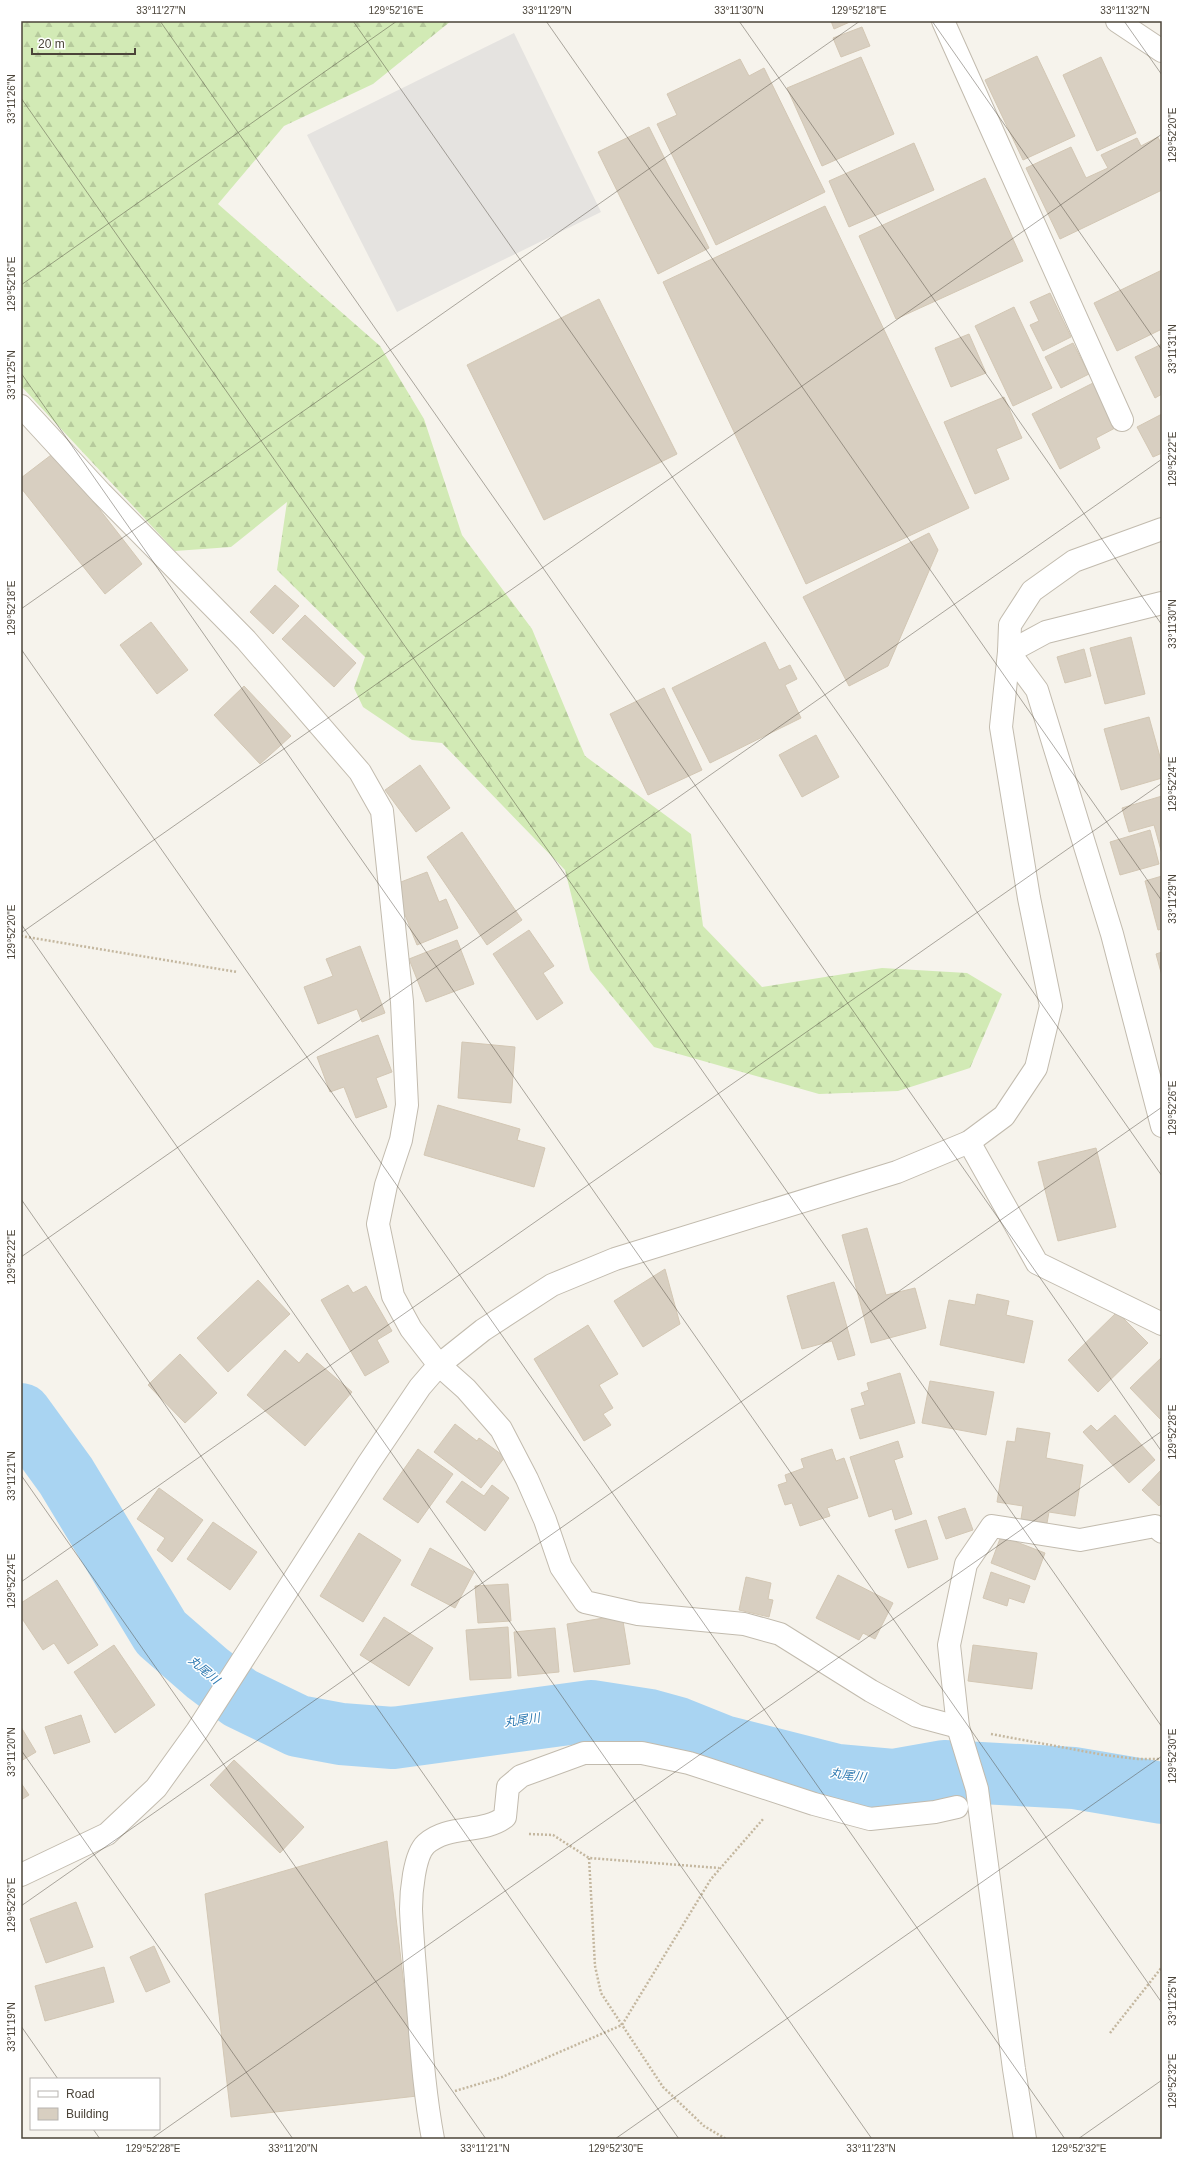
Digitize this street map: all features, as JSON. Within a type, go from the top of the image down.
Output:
[{"type":"street","points":[[942,21],[1122,420]]},
{"type":"street","points":[[1117,21],[1162,51]]},
{"type":"street","points":[[21,406],[167,561],[246,640],[360,772],[369,784],[382,811],[401,994],[407,1105],[401,1140],[386,1185],[378,1224],[393,1296],[411,1329],[439,1365],[466,1390],[501,1429],[527,1479],[545,1520],[561,1567],[584,1602],[638,1614],[744,1624],[780,1634],[871,1691],[917,1716],[958,1727]]},
{"type":"street","points":[[21,1875],[107,1834],[156,1788],[197,1731],[368,1464],[420,1386],[439,1365],[483,1330],[552,1285],[615,1259],[897,1172],[969,1142],[1004,1116],[1036,1068],[1051,1006],[1029,898],[1001,727],[1009,652],[1010,625],[1032,592],[1074,561],[1162,529]]},
{"type":"street","points":[[1009,652],[1046,632],[1162,603]]},
{"type":"street","points":[[1009,652],[1037,690],[1106,913],[1162,1126]]},
{"type":"street","points":[[969,1142],[1037,1263],[1162,1324]]},
{"type":"street","points":[[1025,2139],[1014,2069],[977,1789],[958,1727],[949,1645],[966,1564],[992,1526],[1080,1540],[1154,1526],[1162,1532]]},
{"type":"street","points":[[433,2139],[422,2056],[411,1907],[415,1869],[424,1845],[434,1838],[460,1829],[497,1822],[505,1816],[508,1787],[521,1776],[584,1753],[642,1753],[689,1763],[814,1804],[870,1819],[935,1812],[957,1807]]},
{"type":"path","points":[[21,936],[237,972]]},
{"type":"path","points":[[958,1727],[1023,1741],[1104,1755],[1138,1759],[1162,1759]]},
{"type":"path","points":[[451,2092],[502,2077],[622,2025],[711,1879],[785,1794]]},
{"type":"path","points":[[522,1834],[553,1835],[589,1858],[720,1868]]},
{"type":"path","points":[[589,1858],[595,1966],[601,1993],[663,2087],[704,2126],[726,2139]]},
{"type":"path","points":[[1110,2033],[1162,1967]]},
{"type":"green space","points":[[21,21],[451,21],[373,84],[284,126],[218,204],[380,346],[424,419],[462,535],[532,629],[585,756],[691,834],[703,926],[762,987],[882,968],[967,973],[1002,994],[970,1068],[898,1091],[819,1094],[654,1047],[590,970],[565,870],[442,743],[412,740],[363,707],[354,688],[365,657],[277,570],[287,502],[231,547],[175,551],[21,386]]},
{"type":"shaded area","points":[[514,33],[601,212],[397,312],[307,135]]},
{"type":"building","points":[[831,21],[852,21],[834,29]]},
{"type":"building","points":[[862,27],[870,46],[841,57],[833,38]]},
{"type":"building","points":[[1037,56],[1075,136],[1023,160],[985,80]]},
{"type":"building","points":[[861,57],[894,134],[822,166],[787,88]]},
{"type":"building","points":[[1101,57],[1136,133],[1097,151],[1063,75]]},
{"type":"building","points":[[740,59],[749,76],[764,68],[825,192],[716,245],[657,124],[677,115],[667,94]]},
{"type":"building","points":[[649,127],[709,248],[658,274],[598,152]]},
{"type":"building","points":[[1158,137],[1162,146],[1162,190],[1060,239],[1026,168],[1071,147],[1086,178],[1108,168],[1101,155],[1137,138],[1141,146]]},
{"type":"building","points":[[914,143],[934,190],[849,227],[829,181]]},
{"type":"building","points":[[985,178],[1023,261],[896,319],[859,236]]},
{"type":"building","points":[[825,206],[969,508],[806,584],[663,282]]},
{"type":"building","points":[[1162,270],[1162,329],[1117,351],[1094,303]]},
{"type":"building","points":[[1050,293],[1071,337],[1043,351],[1030,325],[1039,321],[1030,302]]},
{"type":"building","points":[[599,299],[677,454],[544,520],[467,365]]},
{"type":"building","points":[[1014,307],[1052,388],[1013,406],[975,326]]},
{"type":"building","points":[[969,334],[986,373],[951,387],[935,348]]},
{"type":"building","points":[[1073,343],[1089,374],[1061,388],[1045,357]]},
{"type":"building","points":[[1162,344],[1162,394],[1155,398],[1135,357]]},
{"type":"building","points":[[1093,383],[1117,427],[1096,438],[1100,448],[1060,469],[1032,414]]},
{"type":"building","points":[[1004,397],[1022,438],[996,449],[1009,479],[975,494],[944,422]]},
{"type":"building","points":[[1162,414],[1162,453],[1153,457],[1137,427]]},
{"type":"building","points":[[55,452],[142,564],[105,594],[21,488],[21,478]]},
{"type":"building","points":[[929,533],[938,550],[888,666],[849,686],[803,597]]},
{"type":"building","points":[[275,585],[299,606],[273,634],[250,612]]},
{"type":"building","points":[[305,615],[356,663],[334,687],[282,639]]},
{"type":"building","points":[[151,622],[188,670],[157,694],[120,645]]},
{"type":"building","points":[[1131,637],[1145,694],[1105,704],[1090,648]]},
{"type":"building","points":[[765,642],[779,670],[790,665],[797,679],[785,685],[801,718],[710,763],[672,688]]},
{"type":"building","points":[[1084,649],[1091,676],[1065,683],[1057,657]]},
{"type":"building","points":[[244,686],[291,736],[260,764],[214,715]]},
{"type":"building","points":[[664,688],[702,770],[648,795],[610,714]]},
{"type":"building","points":[[1149,717],[1162,764],[1162,778],[1121,790],[1104,729]]},
{"type":"building","points":[[816,735],[839,777],[802,797],[779,755]]},
{"type":"building","points":[[420,765],[450,808],[416,832],[385,790]]},
{"type":"building","points":[[1162,796],[1162,854],[1154,825],[1129,832],[1122,808]]},
{"type":"building","points":[[1150,830],[1159,864],[1120,875],[1110,842]]},
{"type":"building","points":[[462,832],[522,920],[487,945],[427,857]]},
{"type":"building","points":[[427,872],[439,902],[446,899],[458,928],[417,945],[393,885]]},
{"type":"building","points":[[1162,876],[1162,929],[1158,930],[1145,881]]},
{"type":"building","points":[[529,930],[554,966],[543,973],[563,1003],[537,1020],[493,954]]},
{"type":"building","points":[[457,940],[474,984],[426,1002],[409,959]]},
{"type":"building","points":[[360,946],[385,1013],[362,1022],[357,1009],[318,1024],[304,987],[333,976],[326,959]]},
{"type":"building","points":[[1162,952],[1162,976],[1156,954]]},
{"type":"building","points":[[378,1035],[392,1072],[376,1078],[387,1107],[356,1118],[344,1087],[330,1092],[317,1057]]},
{"type":"building","points":[[462,1042],[515,1047],[511,1103],[458,1098]]},
{"type":"building","points":[[438,1105],[520,1129],[517,1140],[545,1148],[534,1187],[424,1155]]},
{"type":"building","points":[[1096,1148],[1116,1227],[1058,1241],[1038,1162]]},
{"type":"building","points":[[867,1228],[886,1295],[915,1288],[926,1328],[871,1343],[842,1235]]},
{"type":"building","points":[[665,1269],[680,1324],[643,1347],[614,1301]]},
{"type":"building","points":[[258,1280],[290,1314],[228,1372],[197,1338]]},
{"type":"building","points":[[834,1282],[855,1355],[838,1360],[832,1341],[802,1349],[787,1296]]},
{"type":"building","points":[[348,1285],[353,1293],[366,1286],[392,1331],[377,1340],[389,1362],[365,1376],[321,1300]]},
{"type":"building","points":[[977,1294],[1009,1301],[1006,1315],[1033,1321],[1024,1363],[940,1345],[949,1300],[975,1305]]},
{"type":"building","points":[[1117,1312],[1148,1343],[1098,1392],[1068,1360]]},
{"type":"building","points":[[588,1325],[618,1374],[599,1385],[613,1408],[603,1414],[611,1425],[584,1441],[534,1359]]},
{"type":"building","points":[[285,1350],[299,1363],[307,1353],[352,1392],[305,1446],[247,1395]]},
{"type":"building","points":[[180,1354],[217,1393],[185,1423],[148,1385]]},
{"type":"building","points":[[1162,1357],[1162,1421],[1130,1388]]},
{"type":"building","points":[[900,1373],[915,1423],[860,1439],[851,1409],[865,1405],[861,1393],[869,1390],[867,1383]]},
{"type":"building","points":[[930,1381],[994,1392],[986,1435],[922,1423]]},
{"type":"building","points":[[1115,1415],[1155,1460],[1129,1483],[1083,1432],[1091,1425],[1097,1431]]},
{"type":"building","points":[[455,1424],[477,1441],[479,1438],[505,1457],[481,1488],[434,1452]]},
{"type":"building","points":[[1017,1428],[1050,1433],[1046,1458],[1083,1465],[1075,1516],[1049,1512],[1047,1523],[1021,1519],[1023,1506],[997,1502],[1007,1441],[1015,1442]]},
{"type":"building","points":[[898,1441],[903,1457],[894,1460],[912,1514],[895,1520],[892,1509],[869,1517],[850,1457]]},
{"type":"building","points":[[418,1449],[453,1474],[418,1523],[383,1499]]},
{"type":"building","points":[[832,1449],[836,1461],[844,1458],[858,1498],[827,1508],[830,1516],[800,1526],[792,1503],[785,1505],[778,1485],[787,1482],[785,1475],[804,1468],[801,1459]]},
{"type":"building","points":[[1162,1469],[1162,1502],[1159,1506],[1142,1490]]},
{"type":"building","points":[[462,1481],[484,1496],[492,1485],[509,1498],[485,1531],[446,1502]]},
{"type":"building","points":[[159,1488],[203,1520],[172,1562],[157,1550],[165,1538],[137,1519]]},
{"type":"building","points":[[965,1508],[973,1530],[946,1539],[938,1517]]},
{"type":"building","points":[[926,1520],[938,1559],[908,1568],[895,1530]]},
{"type":"building","points":[[213,1522],[257,1552],[230,1590],[187,1559]]},
{"type":"building","points":[[359,1533],[401,1560],[363,1622],[320,1596]]},
{"type":"building","points":[[1001,1536],[1045,1553],[1035,1580],[991,1563]]},
{"type":"building","points":[[430,1548],[474,1572],[455,1608],[411,1585]]},
{"type":"building","points":[[991,1572],[1030,1586],[1024,1603],[1009,1598],[1007,1606],[983,1598]]},
{"type":"building","points":[[838,1575],[893,1603],[875,1639],[863,1633],[859,1640],[816,1618]]},
{"type":"building","points":[[746,1577],[771,1583],[768,1599],[773,1600],[769,1617],[739,1610]]},
{"type":"building","points":[[57,1580],[98,1645],[68,1664],[54,1643],[43,1650],[21,1617],[21,1603]]},
{"type":"building","points":[[508,1584],[511,1621],[478,1623],[475,1586]]},
{"type":"building","points":[[622,1615],[630,1664],[574,1672],[567,1624]]},
{"type":"building","points":[[384,1617],[433,1648],[409,1686],[360,1655]]},
{"type":"building","points":[[508,1627],[511,1678],[470,1680],[466,1630]]},
{"type":"building","points":[[555,1628],[559,1672],[518,1676],[514,1632]]},
{"type":"building","points":[[114,1645],[155,1705],[115,1733],[74,1672]]},
{"type":"building","points":[[973,1645],[1037,1653],[1032,1689],[968,1681]]},
{"type":"building","points":[[81,1715],[90,1742],[54,1754],[45,1727]]},
{"type":"building","points":[[21,1727],[36,1752],[21,1761]]},
{"type":"building","points":[[234,1760],[304,1827],[280,1853],[210,1785]]},
{"type":"building","points":[[21,1783],[29,1795],[21,1800]]},
{"type":"building","points":[[387,1841],[417,2096],[231,2117],[205,1894]]},
{"type":"building","points":[[76,1902],[93,1947],[46,1963],[30,1919]]},
{"type":"building","points":[[154,1946],[170,1982],[146,1992],[130,1957]]},
{"type":"building","points":[[104,1967],[114,2002],[45,2021],[35,1986]]},
{"type":"waterway","name":"丸尾川","points":[[21,1414],[66,1476],[161,1633],[207,1673],[240,1698],[298,1726],[341,1734],[393,1738],[591,1711],[649,1720],[678,1728],[723,1746],[837,1775],[893,1780],[944,1771],[1074,1778],[1162,1793]]}]
